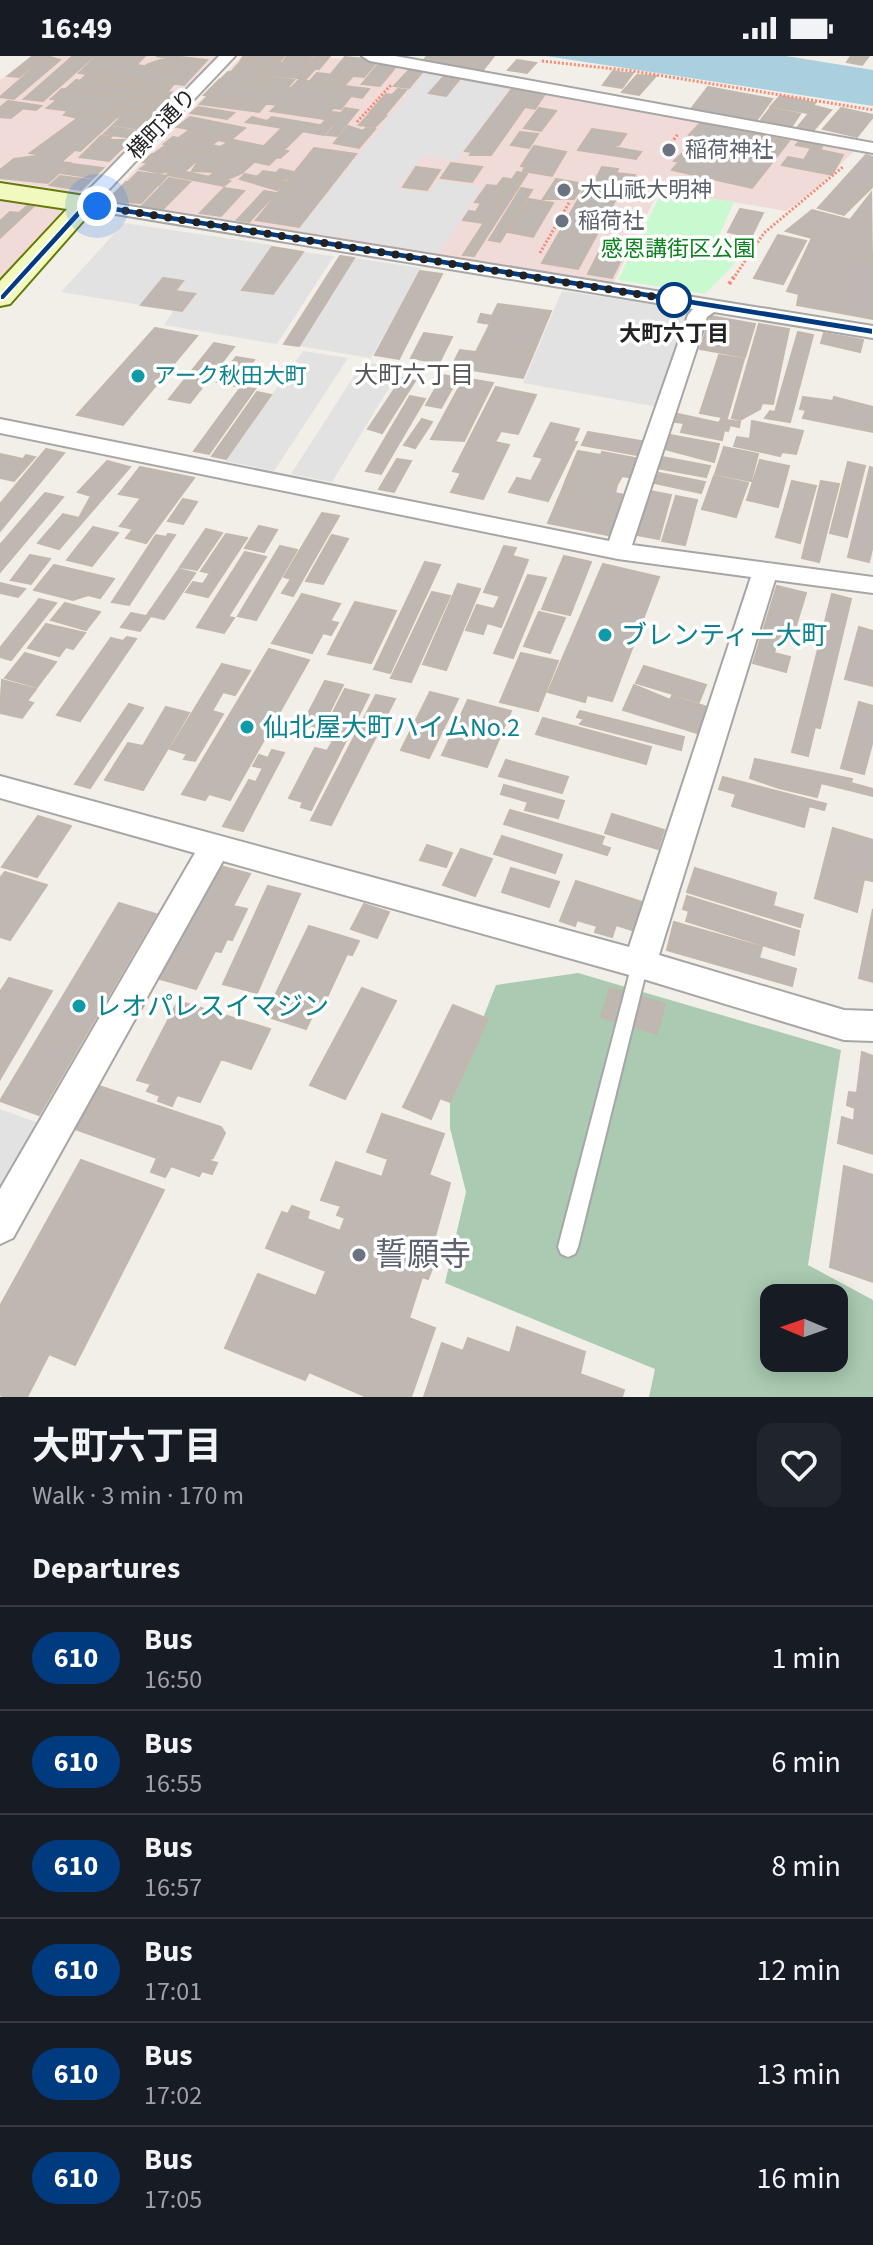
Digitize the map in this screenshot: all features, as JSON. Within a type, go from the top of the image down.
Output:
[{"type":"street","name":"横町通り","points":[[0,298],[227,56]]},
{"type":"street","points":[[370,56],[869,147]]},
{"type":"street","points":[[0,191],[873,332]]},
{"type":"street","points":[[618,551],[698,315],[710,305]]},
{"type":"street","points":[[0,426],[618,551],[873,585]]},
{"type":"street","points":[[640,964],[765,571]]},
{"type":"street","points":[[0,787],[640,964],[844,1025],[873,1026]]},
{"type":"street","points":[[0,1225],[216,845]]},
{"type":"lane","points":[[568,1247],[640,964]]},
{"type":"path","points":[[531,60],[633,71],[873,110]]},
{"type":"path","points":[[357,122],[409,62]]},
{"type":"path","points":[[710,305],[738,274],[764,233],[869,147]]},
{"type":"path","points":[[528,275],[570,201]]},
{"type":"shaded area","points":[[31,56],[218,56],[81,193],[0,180],[0,80]]},
{"type":"shaded area","points":[[242,56],[377,59],[856,149],[818,187],[786,211],[659,190],[614,282],[104,203]]},
{"type":"shaded area","points":[[427,70],[446,73],[427,94],[445,97],[465,76],[513,84],[456,161],[423,156],[396,188],[429,193],[438,180],[482,187],[439,253],[298,230]]},
{"type":"shaded area","points":[[0,195],[76,207],[0,281]]},
{"type":"shaded area","points":[[124,223],[272,245],[243,290],[273,294],[303,252],[334,256],[277,344],[164,325],[174,310],[182,311],[194,294],[175,291],[182,281],[164,278],[141,305],[61,292]]},
{"type":"shaded area","points":[[354,258],[421,268],[371,358],[299,346]]},
{"type":"shaded area","points":[[562,291],[704,312],[670,409],[523,383]]},
{"type":"shaded area","points":[[303,351],[348,358],[274,471],[225,461]]},
{"type":"shaded area","points":[[363,362],[401,368],[332,482],[291,474]]},
{"type":"shaded area","points":[[0,1109],[38,1123],[0,1188]]},
{"type":"green space","name":"感恩講街区公園","points":[[662,192],[734,202],[718,238],[752,245],[705,294],[618,280]]},
{"type":"green space","points":[[578,973],[841,1050],[808,1265],[843,1284],[760,1284],[760,1372],[848,1372],[848,1287],[873,1300],[873,1397],[649,1397],[655,1369],[445,1283],[466,1192],[450,1128],[450,1102],[496,985]]},
{"type":"water","points":[[546,56],[786,56],[873,70],[873,106]]},
{"type":"building","points":[[33,56],[45,56],[19,77],[8,76]]},
{"type":"building","points":[[47,56],[60,60],[14,99],[0,97]]},
{"type":"building","points":[[73,56],[94,56],[43,101],[24,99]]},
{"type":"building","points":[[97,56],[145,56],[136,65],[196,72],[184,85],[79,73]]},
{"type":"building","points":[[156,56],[207,60],[197,71],[146,65],[166,58]]},
{"type":"building","points":[[244,56],[284,56],[280,61],[266,63],[241,60]]},
{"type":"building","points":[[287,56],[313,56],[303,69],[314,70],[306,79],[259,74],[270,61],[282,63]]},
{"type":"building","points":[[316,56],[330,56],[319,69],[306,68]]},
{"type":"building","points":[[427,56],[463,56],[455,66],[423,61]]},
{"type":"building","points":[[465,56],[494,56],[483,70],[456,66]]},
{"type":"building","points":[[851,56],[869,56],[862,65],[847,62]]},
{"type":"building","points":[[345,57],[376,63],[364,77],[331,74]]},
{"type":"building","points":[[517,60],[536,63],[527,73],[508,70]]},
{"type":"building","points":[[241,61],[266,64],[257,74],[232,71]]},
{"type":"building","points":[[380,62],[398,64],[380,86],[362,84]]},
{"type":"building","points":[[411,68],[424,70],[409,88],[394,86]]},
{"type":"building","points":[[613,71],[633,73],[622,88],[603,85]]},
{"type":"building","points":[[228,72],[294,80],[288,87],[221,79]]},
{"type":"building","points":[[317,73],[352,77],[345,85],[310,81]]},
{"type":"building","points":[[446,74],[462,76],[446,96],[429,93]]},
{"type":"building","points":[[86,75],[173,85],[169,90],[81,80]]},
{"type":"building","points":[[637,75],[656,76],[639,95],[622,92]]},
{"type":"building","points":[[220,79],[291,88],[299,80],[369,89],[362,98],[351,96],[341,109],[333,108],[324,119],[271,111],[277,105],[204,95]]},
{"type":"building","points":[[76,80],[176,93],[168,101],[67,88]]},
{"type":"building","points":[[514,86],[547,91],[535,109],[525,107],[491,155],[470,155],[472,152],[465,151]]},
{"type":"building","points":[[708,87],[772,99],[756,121],[691,109]]},
{"type":"building","points":[[62,89],[169,103],[159,112],[51,99]]},
{"type":"building","points":[[398,89],[406,90],[385,115],[370,112],[386,94],[392,95]]},
{"type":"building","points":[[780,96],[815,103],[807,113],[771,106]]},
{"type":"building","points":[[207,97],[265,105],[259,112],[200,104]]},
{"type":"building","points":[[57,100],[158,113],[151,121],[47,108]]},
{"type":"building","points":[[8,101],[41,106],[36,110],[2,106]]},
{"type":"building","points":[[815,106],[831,110],[812,132],[796,129]]},
{"type":"building","points":[[198,107],[234,113],[227,119],[191,113]]},
{"type":"building","points":[[0,108],[21,110],[11,118],[0,117]]},
{"type":"building","points":[[345,108],[358,110],[337,136],[327,135],[335,126],[322,124],[332,112],[341,113]]},
{"type":"building","points":[[539,108],[556,111],[541,131],[524,128]]},
{"type":"building","points":[[770,108],[800,114],[792,126],[761,120]]},
{"type":"building","points":[[841,108],[873,117],[857,137],[823,129]]},
{"type":"building","points":[[68,111],[116,118],[80,151],[75,150],[61,162],[70,163],[48,183],[0,178],[0,170],[14,159],[44,155],[30,153],[78,118],[64,115]]},
{"type":"building","points":[[370,113],[386,116],[375,127],[359,125]]},
{"type":"building","points":[[190,117],[245,128],[233,138],[177,127]]},
{"type":"building","points":[[252,117],[267,121],[272,117],[331,127],[324,135],[246,122]]},
{"type":"building","points":[[120,118],[148,122],[141,129],[113,125]]},
{"type":"building","points":[[701,122],[789,141],[752,188],[672,170],[679,162],[674,161],[699,138],[689,135]]},
{"type":"building","points":[[348,126],[363,131],[366,128],[375,129],[359,148],[334,143]]},
{"type":"building","points":[[111,127],[139,131],[132,138],[104,134]]},
{"type":"building","points":[[281,129],[302,132],[285,149],[265,145]]},
{"type":"building","points":[[592,129],[626,134],[619,145],[607,146],[641,152],[636,159],[578,150]]},
{"type":"building","points":[[188,131],[288,151],[280,158],[222,146],[228,142],[218,140],[213,144],[180,137]]},
{"type":"building","points":[[520,132],[538,134],[529,148],[511,145]]},
{"type":"building","points":[[101,136],[111,137],[109,140],[131,140],[118,152],[90,147]]},
{"type":"building","points":[[173,137],[195,141],[186,148],[164,144]]},
{"type":"building","points":[[799,141],[823,145],[820,150],[843,155],[832,175],[782,165],[788,157],[804,160],[811,148],[796,145]]},
{"type":"building","points":[[196,142],[276,158],[269,165],[188,148]]},
{"type":"building","points":[[166,145],[253,163],[243,172],[155,153]]},
{"type":"building","points":[[534,146],[566,152],[552,176],[523,171],[525,167],[521,166]]},
{"type":"building","points":[[314,148],[356,154],[299,227],[256,220]]},
{"type":"building","points":[[88,149],[117,153],[109,161],[80,157]]},
{"type":"building","points":[[152,154],[195,162],[185,171],[142,162]]},
{"type":"building","points":[[866,155],[873,157],[873,186],[844,215],[818,208]]},
{"type":"building","points":[[197,163],[242,173],[228,179],[211,175],[215,172],[192,171]]},
{"type":"building","points":[[451,163],[482,167],[472,182],[441,178]]},
{"type":"building","points":[[72,164],[103,168],[93,178],[62,173]]},
{"type":"building","points":[[147,164],[230,181],[224,186],[167,175],[171,171],[160,173],[140,169]]},
{"type":"building","points":[[416,167],[440,170],[427,190],[403,187]]},
{"type":"building","points":[[602,167],[618,169],[616,173],[635,175],[629,187],[594,182]]},
{"type":"building","points":[[280,169],[294,172],[285,180],[259,175],[263,171],[276,173]]},
{"type":"building","points":[[138,172],[167,176],[159,185],[129,181]]},
{"type":"building","points":[[517,172],[527,174],[474,256],[463,255]]},
{"type":"building","points":[[245,174],[285,182],[277,190],[240,179]]},
{"type":"building","points":[[60,176],[91,180],[81,190],[50,185]]},
{"type":"building","points":[[169,178],[190,182],[162,210],[141,207]]},
{"type":"building","points":[[503,178],[510,179],[483,223],[463,220],[469,211],[476,212],[481,203],[475,202],[487,185],[497,186]]},
{"type":"building","name":"大山祇大明神","points":[[556,179],[584,184],[574,199],[543,199]]},
{"type":"building","points":[[126,182],[157,186],[141,203],[107,201]]},
{"type":"building","points":[[587,184],[621,190],[578,269],[542,263]]},
{"type":"building","points":[[224,188],[244,191],[221,216],[200,213]]},
{"type":"building","points":[[521,188],[532,190],[500,242],[489,240]]},
{"type":"building","points":[[264,191],[276,193],[249,222],[237,220]]},
{"type":"building","points":[[871,193],[873,319],[797,305],[799,294],[787,291],[812,238],[786,231],[812,210],[850,220]]},
{"type":"building","points":[[529,199],[553,203],[533,237],[508,232]]},
{"type":"building","points":[[27,206],[33,207],[0,238],[0,221],[10,212],[19,213]]},
{"type":"building","points":[[740,209],[763,213],[751,237],[728,232]]},
{"type":"building","points":[[778,235],[806,241],[783,284],[754,278]]},
{"type":"building","points":[[606,238],[630,242],[612,278],[588,274]]},
{"type":"building","points":[[272,247],[303,252],[273,294],[242,290]]},
{"type":"building","points":[[340,256],[354,258],[299,346],[284,344]]},
{"type":"building","points":[[420,271],[442,274],[399,359],[375,355]]},
{"type":"building","points":[[163,278],[183,281],[175,291],[195,294],[182,311],[141,305]]},
{"type":"building","points":[[498,304],[551,311],[523,378],[465,369],[468,362],[455,360],[460,350],[476,352],[490,324],[478,322],[481,314],[492,316]]},
{"type":"building","points":[[711,316],[755,324],[745,357],[700,349]]},
{"type":"building","points":[[759,324],[789,329],[773,404],[762,403],[760,409],[740,420],[732,418]]},
{"type":"building","name":"アーク秋田大町","points":[[155,328],[197,336],[123,425],[77,415]]},
{"type":"building","points":[[798,332],[813,335],[790,422],[765,418],[770,411],[775,412]]},
{"type":"building","points":[[424,333],[452,337],[439,363],[411,358]]},
{"type":"building","points":[[824,333],[863,340],[860,352],[821,343]]},
{"type":"building","points":[[214,343],[234,347],[190,403],[169,399]]},
{"type":"building","points":[[719,355],[744,359],[727,418],[700,413]]},
{"type":"building","points":[[236,357],[254,360],[235,386],[217,382]]},
{"type":"building","points":[[443,375],[458,378],[441,408],[426,405]]},
{"type":"building","points":[[402,378],[415,381],[382,433],[368,429]]},
{"type":"building","points":[[464,378],[493,383],[464,441],[431,439]]},
{"type":"building","points":[[241,387],[255,389],[209,454],[194,451]]},
{"type":"building","points":[[496,387],[536,395],[518,434],[501,431],[495,442],[509,445],[483,499],[451,492],[461,473],[453,471]]},
{"type":"building","points":[[257,392],[271,395],[226,459],[212,456]]},
{"type":"building","points":[[410,396],[425,399],[381,474],[366,471]]},
{"type":"building","points":[[803,397],[833,401],[834,397],[873,407],[873,432],[803,418],[806,410],[800,409]]},
{"type":"building","points":[[678,414],[719,423],[721,419],[740,422],[739,427],[730,425],[728,431],[724,430],[722,440],[681,432],[684,423],[675,422]]},
{"type":"building","points":[[422,419],[432,422],[415,448],[404,445]]},
{"type":"building","points":[[752,421],[803,431],[796,454],[782,452],[780,456],[734,446],[737,437],[750,439]]},
{"type":"building","points":[[551,423],[579,429],[573,442],[577,442],[548,501],[509,492],[517,478],[531,481],[543,458],[534,456]]},
{"type":"building","points":[[588,432],[647,442],[643,456],[582,445]]},
{"type":"building","points":[[670,435],[719,444],[714,462],[665,449]]},
{"type":"building","points":[[724,447],[758,454],[751,481],[715,474]]},
{"type":"building","points":[[46,449],[64,453],[0,531],[0,504]]},
{"type":"building","points":[[578,451],[640,459],[633,478],[622,476],[617,485],[568,475]]},
{"type":"building","points":[[0,454],[23,459],[26,455],[35,457],[14,481],[0,478]]},
{"type":"building","points":[[662,457],[710,466],[706,477],[657,468]]},
{"type":"building","points":[[397,459],[411,461],[394,492],[379,489]]},
{"type":"building","points":[[760,460],[789,466],[778,507],[747,500]]},
{"type":"building","points":[[107,461],[130,467],[59,549],[38,543],[63,514],[79,518],[91,496],[78,492]]},
{"type":"building","points":[[848,462],[865,466],[847,537],[830,533]]},
{"type":"building","points":[[140,467],[194,478],[146,543],[126,538],[133,529],[120,526],[141,498],[119,494]]},
{"type":"building","points":[[870,467],[873,468],[873,545],[869,562],[848,557]]},
{"type":"building","points":[[659,473],[705,482],[701,493],[655,483]]},
{"type":"building","points":[[568,475],[617,485],[615,493],[629,496],[625,503],[562,490]]},
{"type":"building","points":[[714,476],[748,483],[736,517],[702,509]]},
{"type":"building","points":[[792,481],[816,486],[800,543],[776,537]]},
{"type":"building","points":[[821,481],[839,484],[819,562],[802,558]]},
{"type":"building","points":[[562,490],[625,503],[613,536],[548,523]]},
{"type":"building","points":[[650,491],[671,495],[659,539],[637,535]]},
{"type":"building","points":[[45,493],[63,497],[0,572],[0,545]]},
{"type":"building","points":[[676,496],[697,500],[685,545],[662,541]]},
{"type":"building","points":[[183,499],[197,502],[183,524],[168,521]]},
{"type":"building","points":[[322,513],[339,516],[293,596],[282,593],[291,579],[284,577]]},
{"type":"building","points":[[259,526],[277,530],[264,552],[245,548]]},
{"type":"building","points":[[93,527],[118,533],[92,566],[67,560]]},
{"type":"building","points":[[206,529],[222,533],[197,570],[180,567]]},
{"type":"building","points":[[168,534],[175,535],[129,605],[112,602],[156,535],[166,537]]},
{"type":"building","points":[[226,534],[247,538],[208,597],[186,592],[193,582],[203,584],[210,573],[201,571]]},
{"type":"building","points":[[332,535],[348,539],[323,584],[306,581]]},
{"type":"building","points":[[280,546],[297,550],[256,620],[238,616]]},
{"type":"building","points":[[504,546],[516,548],[512,556],[528,560],[501,627],[487,623],[483,634],[466,630],[477,605],[494,609],[500,596],[484,592]]},
{"type":"building","points":[[245,552],[266,557],[228,617],[234,618],[224,633],[197,627]]},
{"type":"building","points":[[30,555],[50,559],[31,584],[11,580]]},
{"type":"building","points":[[564,556],[591,562],[570,615],[542,609]]},
{"type":"building","points":[[425,562],[440,565],[390,673],[374,669]]},
{"type":"building","name":"ブレンティー大町","points":[[603,564],[659,577],[612,701],[587,695],[585,702],[548,692]]},
{"type":"building","points":[[54,565],[114,579],[100,598],[88,595],[73,600],[34,590]]},
{"type":"building","points":[[179,569],[195,573],[164,619],[147,615]]},
{"type":"building","points":[[528,575],[546,578],[513,658],[494,653]]},
{"type":"building","points":[[0,583],[25,589],[18,597],[0,593]]},
{"type":"building","points":[[458,584],[480,589],[446,670],[423,664]]},
{"type":"building","points":[[777,586],[806,593],[791,642],[778,639],[774,653],[790,657],[786,672],[753,663]]},
{"type":"building","points":[[432,592],[450,596],[411,682],[391,678]]},
{"type":"building","points":[[302,594],[340,604],[330,621],[338,623],[331,635],[323,633],[312,653],[272,643]]},
{"type":"building","points":[[832,594],[851,599],[820,728],[815,727],[808,756],[792,752]]},
{"type":"building","points":[[39,599],[56,603],[11,660],[0,657],[0,648]]},
{"type":"building","points":[[355,602],[396,611],[371,663],[328,654]]},
{"type":"building","points":[[65,603],[100,612],[86,630],[51,620]]},
{"type":"building","points":[[539,612],[565,618],[550,653],[524,646]]},
{"type":"building","points":[[131,613],[150,617],[140,631],[121,627]]},
{"type":"building","points":[[46,624],[85,633],[73,649],[66,647],[59,656],[28,648]]},
{"type":"building","points":[[859,627],[873,631],[873,686],[845,679]]},
{"type":"building","points":[[127,637],[136,639],[80,721],[57,715],[111,638],[123,641]]},
{"type":"building","name":"仙北屋大町ハイムNo.2","points":[[269,649],[309,660],[230,800],[209,794],[205,800],[182,794]]},
{"type":"building","points":[[25,653],[56,662],[37,687],[5,678]]},
{"type":"building","points":[[521,653],[558,661],[538,711],[500,702]]},
{"type":"building","points":[[222,664],[250,671],[235,695],[223,692],[212,711],[223,714],[195,761],[184,759],[187,754],[170,749]]},
{"type":"building","points":[[644,666],[706,685],[699,702],[636,683]]},
{"type":"building","points":[[2,680],[36,689],[27,701],[33,703],[22,718],[0,713]]},
{"type":"building","points":[[325,681],[343,685],[318,735],[299,731]]},
{"type":"building","points":[[634,685],[670,700],[672,696],[707,707],[697,733],[623,710]]},
{"type":"building","points":[[345,689],[369,695],[311,810],[301,807],[303,802],[289,798],[315,748],[327,751],[333,741],[320,738]]},
{"type":"building","points":[[430,692],[458,699],[429,758],[401,750]]},
{"type":"building","points":[[376,695],[395,699],[331,825],[311,820]]},
{"type":"building","points":[[468,700],[511,711],[487,767],[442,755]]},
{"type":"building","points":[[859,702],[873,706],[873,740],[864,774],[841,768]]},
{"type":"building","points":[[129,704],[143,708],[90,788],[75,784]]},
{"type":"building","points":[[166,707],[189,713],[143,790],[105,780],[128,743],[143,746]]},
{"type":"building","points":[[580,711],[684,737],[681,750],[580,724],[584,719],[577,717]]},
{"type":"building","points":[[543,718],[651,747],[646,764],[536,734]]},
{"type":"building","points":[[272,750],[284,753],[243,831],[223,826],[249,780],[256,782],[263,768],[253,766],[259,755],[268,758]]},
{"type":"building","points":[[755,759],[852,779],[851,783],[873,789],[873,796],[821,783],[817,797],[779,788],[750,778]]},
{"type":"building","points":[[506,760],[568,777],[562,793],[499,776]]},
{"type":"building","points":[[723,777],[826,804],[824,810],[809,806],[804,827],[732,806],[736,794],[719,789]]},
{"type":"building","points":[[504,785],[564,801],[558,818],[525,810],[528,802],[501,794]]},
{"type":"building","points":[[510,810],[604,837],[601,845],[610,848],[607,855],[504,824]]},
{"type":"building","points":[[612,814],[664,830],[658,849],[605,833]]},
{"type":"building","points":[[38,816],[71,826],[37,877],[2,867]]},
{"type":"building","points":[[833,828],[873,840],[872,881],[864,879],[857,912],[815,898]]},
{"type":"building","points":[[502,836],[562,855],[555,873],[494,854]]},
{"type":"building","points":[[427,845],[452,853],[446,867],[420,860]]},
{"type":"building","points":[[461,849],[492,859],[475,896],[443,885]]},
{"type":"building","points":[[209,863],[250,874],[233,906],[247,909],[232,940],[227,939],[221,952],[215,951],[196,989],[150,976]]},
{"type":"building","points":[[511,868],[559,882],[549,907],[502,892]]},
{"type":"building","points":[[695,868],[776,893],[773,906],[803,915],[800,927],[687,892]]},
{"type":"building","points":[[5,872],[47,885],[10,940],[0,937],[0,878]]},
{"type":"building","points":[[576,881],[645,903],[635,931],[616,925],[612,937],[595,932],[597,926],[577,920],[575,926],[560,921]]},
{"type":"building","points":[[268,886],[300,894],[257,993],[223,984]]},
{"type":"building","points":[[687,896],[799,931],[794,955],[686,921],[689,911],[683,909]]},
{"type":"building","name":"レオパレスイマジン","points":[[119,903],[156,914],[39,1115],[0,1101]]},
{"type":"building","points":[[364,904],[389,912],[377,938],[351,929]]},
{"type":"building","points":[[873,909],[873,982],[859,978]]},
{"type":"building","points":[[674,922],[762,947],[759,958],[796,969],[792,986],[667,950]]},
{"type":"building","points":[[309,926],[359,941],[352,955],[347,954],[322,1008],[317,1006],[306,1029],[265,1016]]},
{"type":"building","points":[[9,978],[52,991],[0,1079],[0,992]]},
{"type":"building","points":[[362,988],[396,1001],[345,1099],[310,1085]]},
{"type":"building","points":[[610,988],[665,1004],[657,1034],[601,1017]]},
{"type":"building","points":[[178,1001],[270,1029],[251,1069],[221,1059],[200,1102],[177,1095],[172,1106],[158,1101],[160,1096],[147,1091],[151,1084],[137,1080]]},
{"type":"building","points":[[453,1005],[488,1019],[450,1102],[440,1098],[431,1119],[403,1107]]},
{"type":"building","points":[[862,1052],[873,1056],[873,1154],[838,1143],[842,1117],[854,1121],[855,1108],[847,1105],[849,1092],[857,1093]]},
{"type":"building","points":[[96,1085],[221,1127],[225,1133],[213,1158],[207,1160],[217,1163],[212,1174],[202,1171],[199,1176],[171,1166],[165,1177],[151,1172],[157,1158],[72,1128]]},
{"type":"building","name":"誓願寺","points":[[382,1114],[444,1134],[429,1175],[450,1183],[430,1254],[437,1256],[428,1279],[422,1277],[409,1318],[435,1328],[411,1397],[367,1397],[309,1372],[305,1380],[225,1348],[258,1274],[316,1296],[326,1271],[266,1248],[282,1212],[288,1214],[292,1206],[309,1212],[307,1219],[340,1231],[345,1218],[337,1215],[341,1206],[321,1200],[336,1162],[382,1177],[388,1159],[367,1152]]},
{"type":"building","points":[[81,1160],[164,1190],[75,1365],[49,1354],[27,1397],[5,1397],[0,1395],[0,1306]]},
{"type":"building","points":[[844,1166],[873,1175],[873,1282],[830,1267]]},
{"type":"building","name":"誓願寺","points":[[517,1327],[585,1352],[580,1374],[624,1390],[622,1397],[424,1397],[442,1343],[463,1351],[468,1338],[510,1353]]},
{"type":"bus line","name":"610","points":[[0,298],[85,204],[873,331]]},
{"type":"place","name":"稲荷神社","points":[[669,150]]},
{"type":"place","name":"大山祇大明神","points":[[564,190]]},
{"type":"place","name":"稲荷社","points":[[562,221]]},
{"type":"place","name":"大町六丁目","points":[[674,300]]},
{"type":"place","name":"アーク秋田大町","points":[[138,376]]},
{"type":"place","name":"ブレンティー大町","points":[[605,635]]},
{"type":"place","name":"仙北屋大町ハイムNo.2","points":[[247,727]]},
{"type":"place","name":"レオパレスイマジン","points":[[79,1006]]},
{"type":"place","name":"誓願寺","points":[[359,1255]]},
{"type":"district","name":"大町六丁目","points":[[414,375]]},
{"type":"route","points":[[97,206],[674,300]]}]
